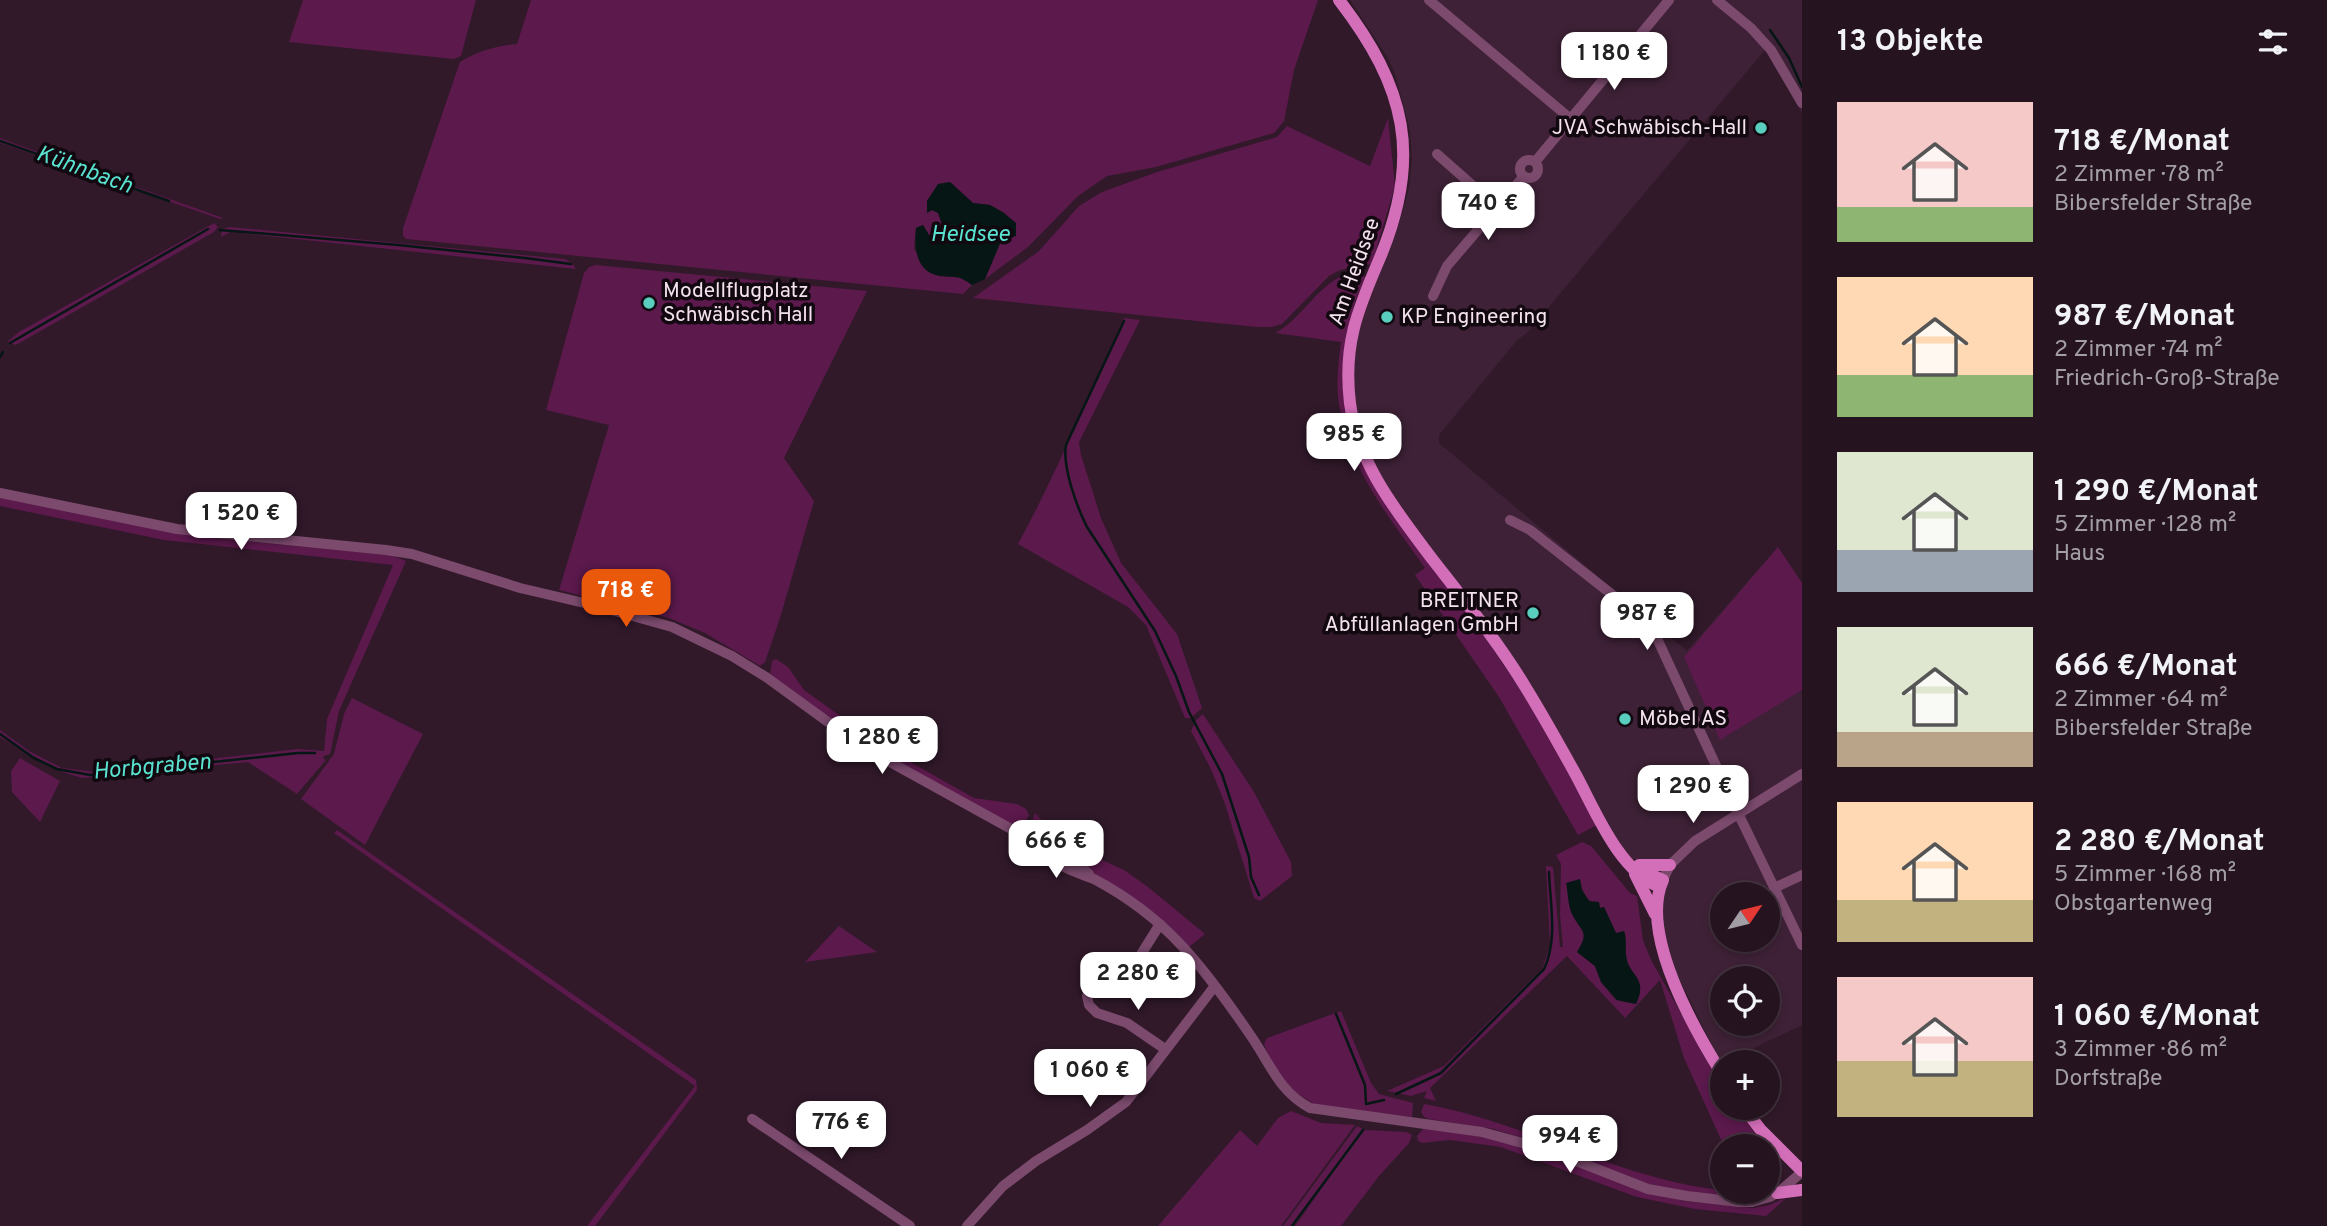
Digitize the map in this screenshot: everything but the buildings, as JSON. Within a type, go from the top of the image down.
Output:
[{"type":"main road","name":"Am Heidsee","points":[[1339,0],[1367,37],[1389,80],[1400,122],[1403,150],[1398,204],[1357,312],[1350,345],[1350,406],[1360,446],[1392,505],[1524,685],[1605,829],[1632,866],[1649,883],[1661,884]]},
{"type":"main road","points":[[1670,865],[1632,866],[1656,918],[1669,969],[1710,1054]]},
{"type":"main road","points":[[1656,918],[1656,901],[1661,884]]},
{"type":"main road","points":[[1753,1120],[1802,1171]]},
{"type":"main road","points":[[1780,1193],[1802,1190]]},
{"type":"street","points":[[1429,0],[1572,120]]},
{"type":"street","points":[[1433,296],[1447,266],[1524,176],[1531,178],[1537,173],[1535,162],[1669,0]]},
{"type":"street","points":[[1717,0],[1751,28],[1771,50],[1802,103]]},
{"type":"street","points":[[1437,154],[1497,207]]},
{"type":"street","points":[[0,493],[190,531],[412,554],[489,578],[672,627],[732,656],[766,677],[861,746],[1038,845],[1070,856],[1095,880],[1138,907],[1183,947],[1254,1040],[1281,1085],[1296,1100],[1310,1108],[1482,1132],[1548,1150],[1648,1189],[1710,1198]]},
{"type":"street","points":[[1510,520],[1530,530],[1638,615],[1654,632],[1771,882]]},
{"type":"street","points":[[1661,884],[1670,865],[1695,841],[1802,774]]},
{"type":"street","points":[[1780,885],[1802,875]]},
{"type":"street","points":[[1780,900],[1802,945]]},
{"type":"street","points":[[1124,988],[1160,924]]},
{"type":"street","points":[[967,1226],[1003,1186],[1036,1161],[1118,1109],[1140,1085],[1214,987]]},
{"type":"street","points":[[1087,996],[1089,1005],[1097,1013],[1126,1023],[1166,1049]]},
{"type":"street","points":[[752,1119],[910,1226]]},
{"type":"street","points":[[1780,1190],[1802,1171]]},
{"type":"shaded area","points":[[303,0],[476,0],[461,56],[454,59],[289,42]]},
{"type":"shaded area","points":[[531,0],[1318,0],[1294,70],[1284,121],[1274,133],[1156,167],[1107,176],[1078,196],[1028,247],[985,279],[1001,241],[1004,213],[990,205],[973,203],[950,182],[938,185],[927,201],[927,212],[932,210],[938,213],[942,224],[937,238],[929,235],[923,225],[916,228],[914,249],[938,276],[960,277],[972,285],[963,294],[406,239],[403,236],[403,228],[460,62],[487,50],[517,44]]},
{"type":"shaded area","points":[[1350,0],[1802,0],[1802,113],[1765,50],[1439,435],[1439,443],[1687,651],[1778,547],[1802,583],[1802,1025],[1780,1036],[1780,966],[1710,966],[1710,1036],[1779,1036],[1750,1050],[1714,1050],[1666,947],[1660,917],[1661,885],[1656,863],[1632,859],[1618,842],[1590,791],[1381,478],[1367,450],[1358,418],[1353,381],[1355,347],[1361,315],[1399,223],[1409,189],[1412,159],[1410,130],[1388,58]]},
{"type":"shaded area","points":[[1388,118],[1395,186],[1372,264],[1340,270],[1329,276],[1282,324],[1256,327],[973,298],[1039,251],[1079,206],[1102,192],[1157,172],[1277,137],[1287,126],[1370,166]]},
{"type":"shaded area","points":[[0,138],[223,218],[0,143]]},
{"type":"shaded area","points":[[214,223],[218,227],[214,232],[16,345],[7,342],[19,332]]},
{"type":"shaded area","points":[[230,227],[565,259],[576,269],[230,232],[221,237],[222,229]]},
{"type":"shaded area","points":[[596,265],[867,291],[784,458],[814,501],[780,618],[765,662],[760,666],[705,633],[669,618],[559,590],[609,425],[546,410],[584,273],[589,267]]},
{"type":"shaded area","points":[[1352,273],[1366,277],[1355,301],[1350,322],[1356,448],[1377,492],[1487,640],[1544,728],[1597,825],[1578,835],[1499,697],[1415,575],[1425,568],[1382,508],[1359,466],[1342,421],[1338,396],[1341,342],[1275,333],[1295,318],[1331,283]]},
{"type":"shaded area","points":[[1124,318],[1140,320],[1079,442],[1081,455],[1101,518],[1121,563],[1177,634],[1202,708],[1191,718],[1185,718],[1146,625],[1128,607],[1018,544],[1060,460]]},
{"type":"shaded area","points":[[0,496],[201,537],[391,555],[406,561],[339,711],[330,754],[324,756],[326,760],[297,794],[248,762],[82,778],[30,756],[0,737],[0,730],[29,751],[62,768],[96,772],[298,749],[324,751],[327,719],[393,565],[164,540],[0,506]]},
{"type":"shaded area","points":[[1778,547],[1802,583],[1802,690],[1720,740],[1684,657]]},
{"type":"shaded area","points":[[776,659],[788,667],[804,690],[882,746],[974,798],[1017,804],[1026,809],[1029,815],[1024,824],[1016,827],[895,763],[770,676],[772,661]]},
{"type":"shaded area","points":[[352,698],[423,734],[365,845],[301,799],[334,754],[344,714]]},
{"type":"shaded area","points":[[1203,714],[1254,792],[1291,862],[1292,876],[1260,901],[1254,898],[1225,804],[1191,731],[1196,720]]},
{"type":"shaded area","points":[[20,758],[60,781],[40,822],[12,792],[11,771]]},
{"type":"shaded area","points":[[1035,813],[1052,831],[1124,870],[1148,887],[1205,934],[1189,947],[1093,873],[1031,836],[1030,827]]},
{"type":"shaded area","points":[[337,830],[696,1080],[697,1090],[595,1226],[587,1226],[695,1086],[334,833]]},
{"type":"shaded area","points":[[1582,842],[1591,846],[1630,893],[1637,896],[1643,940],[1651,960],[1710,1065],[1710,1115],[1684,1058],[1660,980],[1625,1018],[1567,956],[1430,1088],[1436,1101],[1424,1098],[1427,1091],[1411,1096],[1387,1091],[1444,1066],[1542,969],[1550,946],[1546,866],[1553,867],[1560,947],[1563,947],[1560,915],[1561,864],[1556,855]],"holes":[[[1580,880],[1584,893],[1600,908],[1604,907],[1616,934],[1624,931],[1626,955],[1640,988],[1636,1004],[1616,1000],[1601,982],[1595,966],[1577,952],[1584,935],[1571,911]]]},
{"type":"shaded area","points":[[839,926],[877,952],[805,962]]},
{"type":"shaded area","points":[[1341,1011],[1371,1083],[1379,1094],[1413,1103],[1412,1117],[1316,1105],[1285,1082],[1268,1055],[1264,1044],[1267,1038]]},
{"type":"shaded area","points":[[1424,1104],[1462,1112],[1609,1163],[1684,1184],[1710,1188],[1710,1196],[1648,1184],[1520,1137],[1493,1129],[1429,1119],[1421,1112]]},
{"type":"shaded area","points":[[1291,1111],[1321,1123],[1355,1125],[1281,1226],[1158,1226],[1240,1130],[1257,1146],[1278,1118]]},
{"type":"shaded area","points":[[1712,1120],[1745,1120],[1755,1134],[1719,1134]]},
{"type":"shaded area","points":[[1357,1126],[1365,1130],[1407,1132],[1412,1135],[1409,1143],[1379,1176],[1341,1226],[1295,1226],[1325,1184],[1294,1226],[1283,1226]]},
{"type":"shaded area","points":[[1424,1128],[1502,1140],[1626,1185],[1684,1201],[1753,1208],[1779,1204],[1766,1216],[1695,1209],[1637,1197],[1501,1147],[1450,1140],[1422,1143],[1417,1136]]},
{"type":"water","name":"Heidsee","points":[[950,182],[973,203],[990,205],[1016,223],[1016,236],[1001,241],[985,279],[972,285],[961,278],[941,276],[926,270],[916,252],[916,228],[923,225],[929,235],[937,238],[942,224],[938,213],[932,210],[927,213],[927,201],[938,184]]},
{"type":"water","points":[[1580,879],[1582,890],[1589,901],[1599,902],[1600,908],[1604,907],[1616,933],[1624,931],[1626,955],[1640,988],[1636,1004],[1617,1000],[1601,982],[1595,966],[1577,952],[1584,935],[1571,912],[1566,883]]},
{"type":"waterway","points":[[1770,30],[1789,58],[1802,87]]},
{"type":"waterway","name":"Kühnbach","points":[[0,141],[169,201]]},
{"type":"waterway","points":[[10,343],[208,229]]},
{"type":"waterway","points":[[220,230],[398,245],[571,264]]},
{"type":"waterway","points":[[1124,321],[1066,445],[1068,475],[1087,527],[1155,631],[1189,712],[1222,774],[1249,857],[1251,877],[1259,895]]},
{"type":"waterway","points":[[0,357],[3,352]]},
{"type":"waterway","name":"Horbgraben","points":[[0,734],[34,758],[57,769],[90,775],[315,753]]},
{"type":"waterway","points":[[1396,1094],[1441,1073],[1544,969],[1552,934],[1549,872]]},
{"type":"waterway","points":[[1336,1014],[1365,1085],[1366,1104],[1384,1100]]},
{"type":"waterway","points":[[1292,1226],[1363,1130]]},
{"type":"place","name":"JVA Schwäbisch-Hall","points":[[1761,128]]},
{"type":"place","name":"Modellflugplatz Schwäbisch Hall","points":[[649,303]]},
{"type":"place","name":"KP Engineering","points":[[1387,317]]},
{"type":"place","name":"BREITNER Abfüllanlagen GmbH","points":[[1533,613]]},
{"type":"place","name":"Möbel AS","points":[[1625,719]]}]
